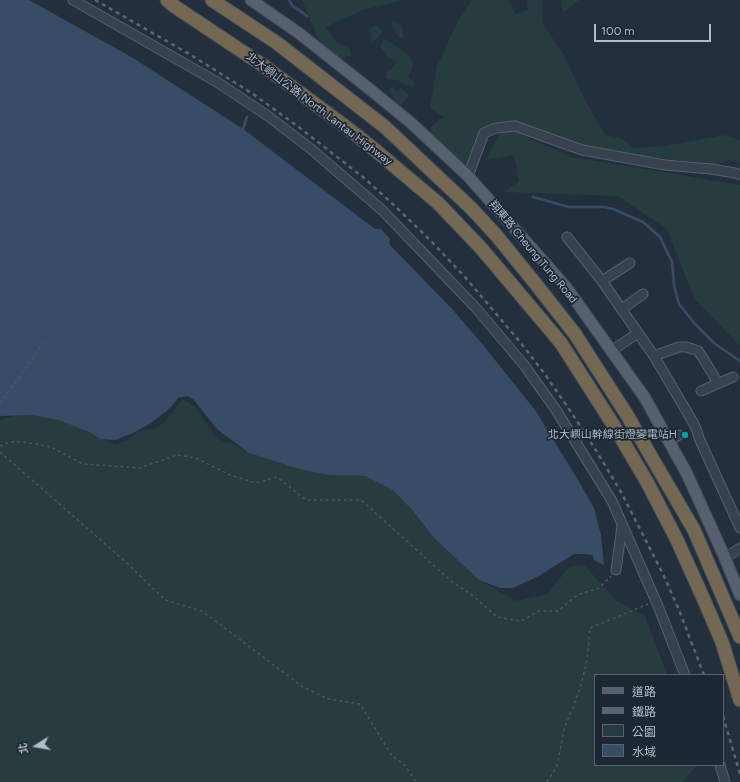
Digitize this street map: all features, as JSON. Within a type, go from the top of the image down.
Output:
[{"type":"highway","name":"北大嶼山公路 North Lantau Highway","points":[[160,0],[170,3],[264,66],[346,127],[438,203],[481,248],[561,343],[614,426],[647,482],[677,540],[722,642],[740,700]]},
{"type":"highway","name":"北大嶼山公路 North Lantau Highway","points":[[212,0],[277,43],[385,127],[471,208],[535,283],[575,334],[628,415],[694,530],[740,638]]},
{"type":"main road","name":"翔東路 Cheung Tung Road","points":[[251,0],[300,34],[410,122],[468,176],[566,287],[645,398],[687,474],[740,595]]},
{"type":"lane","points":[[74,0],[217,82],[268,116],[310,149],[382,210],[476,308],[524,365],[556,410],[612,501],[655,600],[685,674]]},
{"type":"lane","points":[[468,176],[484,133],[496,128],[515,126],[582,150],[665,165],[711,169],[740,175]]},
{"type":"lane","points":[[567,237],[602,281],[654,356],[694,424],[697,430],[698,438],[740,528]]},
{"type":"lane","points":[[602,281],[630,263]]},
{"type":"lane","points":[[622,309],[643,294]]},
{"type":"lane","points":[[612,351],[638,333]]},
{"type":"lane","points":[[654,356],[679,347],[686,347],[698,351],[718,383]]},
{"type":"lane","points":[[701,391],[733,377]]},
{"type":"lane","points":[[669,441],[679,435]]},
{"type":"lane","points":[[616,570],[622,525]]},
{"type":"lane","points":[[725,558],[740,548]]},
{"type":"lane","points":[[720,766],[725,782]]},
{"type":"path","points":[[0,402],[22,374],[44,341]]},
{"type":"path","points":[[0,446],[9,442],[24,442],[51,447],[83,464],[140,468],[177,455],[196,458],[230,475],[256,483],[277,477],[306,500],[362,500],[451,581],[472,595],[497,617],[521,621],[539,611],[558,611],[577,595],[599,588],[616,570]]},
{"type":"path","points":[[0,452],[128,564],[165,600],[202,611],[303,687],[328,699],[360,704],[392,756],[404,764],[416,782]]},
{"type":"path","points":[[548,782],[558,766],[564,730],[580,689],[587,660],[590,628],[635,610],[655,600]]},
{"type":"green space","points":[[302,0],[404,0],[363,10],[326,27],[336,42],[349,48],[352,55],[341,60],[318,39]]},
{"type":"green space","points":[[472,0],[509,0],[515,14],[528,10],[527,0],[542,0],[543,24],[564,55],[584,98],[605,135],[621,138],[634,148],[664,146],[724,135],[740,140],[740,163],[728,160],[716,165],[653,157],[601,153],[520,122],[498,124],[482,130],[473,144],[473,151],[466,167],[435,140],[430,128],[443,117],[430,108],[437,66],[459,19]]},
{"type":"green space","points":[[561,0],[579,0],[563,13]]},
{"type":"green space","points":[[394,20],[402,27],[404,38],[399,37],[394,31],[391,23]]},
{"type":"green space","points":[[376,25],[383,31],[371,42],[370,36],[372,34],[368,31]]},
{"type":"green space","points":[[384,39],[395,45],[411,58],[413,65],[408,78],[414,81],[414,86],[405,85],[398,80],[388,79],[386,77],[387,71],[397,62],[388,57],[380,47]]},
{"type":"green space","points":[[393,87],[396,91],[401,88],[409,95],[401,105],[394,102],[392,94],[388,90]]},
{"type":"green space","points":[[503,127],[572,157],[740,185],[740,346],[694,298],[667,229],[618,196],[504,192],[519,181],[514,155],[486,160]]},
{"type":"green space","points":[[183,399],[196,408],[215,436],[224,442],[235,444],[249,453],[299,469],[329,475],[365,476],[393,490],[413,511],[434,538],[479,580],[516,601],[547,594],[569,567],[584,565],[617,601],[645,616],[667,674],[594,674],[594,766],[696,766],[683,782],[0,782],[0,420],[14,416],[31,415],[59,420],[89,432],[115,445],[128,440],[137,432],[153,429],[164,423]]},
{"type":"water","points":[[0,0],[29,0],[133,58],[243,129],[375,229],[381,229],[390,239],[389,244],[453,310],[535,410],[594,508],[601,535],[604,565],[594,560],[593,555],[574,554],[537,577],[513,588],[500,588],[479,580],[434,538],[413,511],[393,490],[365,476],[329,475],[299,469],[249,453],[217,429],[193,399],[187,396],[178,398],[169,409],[151,423],[131,434],[115,440],[101,439],[89,432],[59,420],[31,415],[0,416]]},
{"type":"waterway","points":[[289,0],[293,6],[307,16]]},
{"type":"waterway","points":[[243,129],[247,117]]},
{"type":"waterway","points":[[533,197],[569,207],[604,207],[613,209],[643,222],[660,237],[672,262],[674,285],[679,304],[695,324],[714,343],[740,361]]},
{"type":"railway","points":[[95,0],[191,55],[253,94],[300,128],[364,178],[430,240],[465,277],[544,373],[597,452],[621,492],[663,574],[679,610],[704,674]]},
{"type":"railway","points":[[724,719],[740,774]]},
{"type":"place","name":"北大嶼山幹線街燈變電站H","points":[[685,435]]}]
